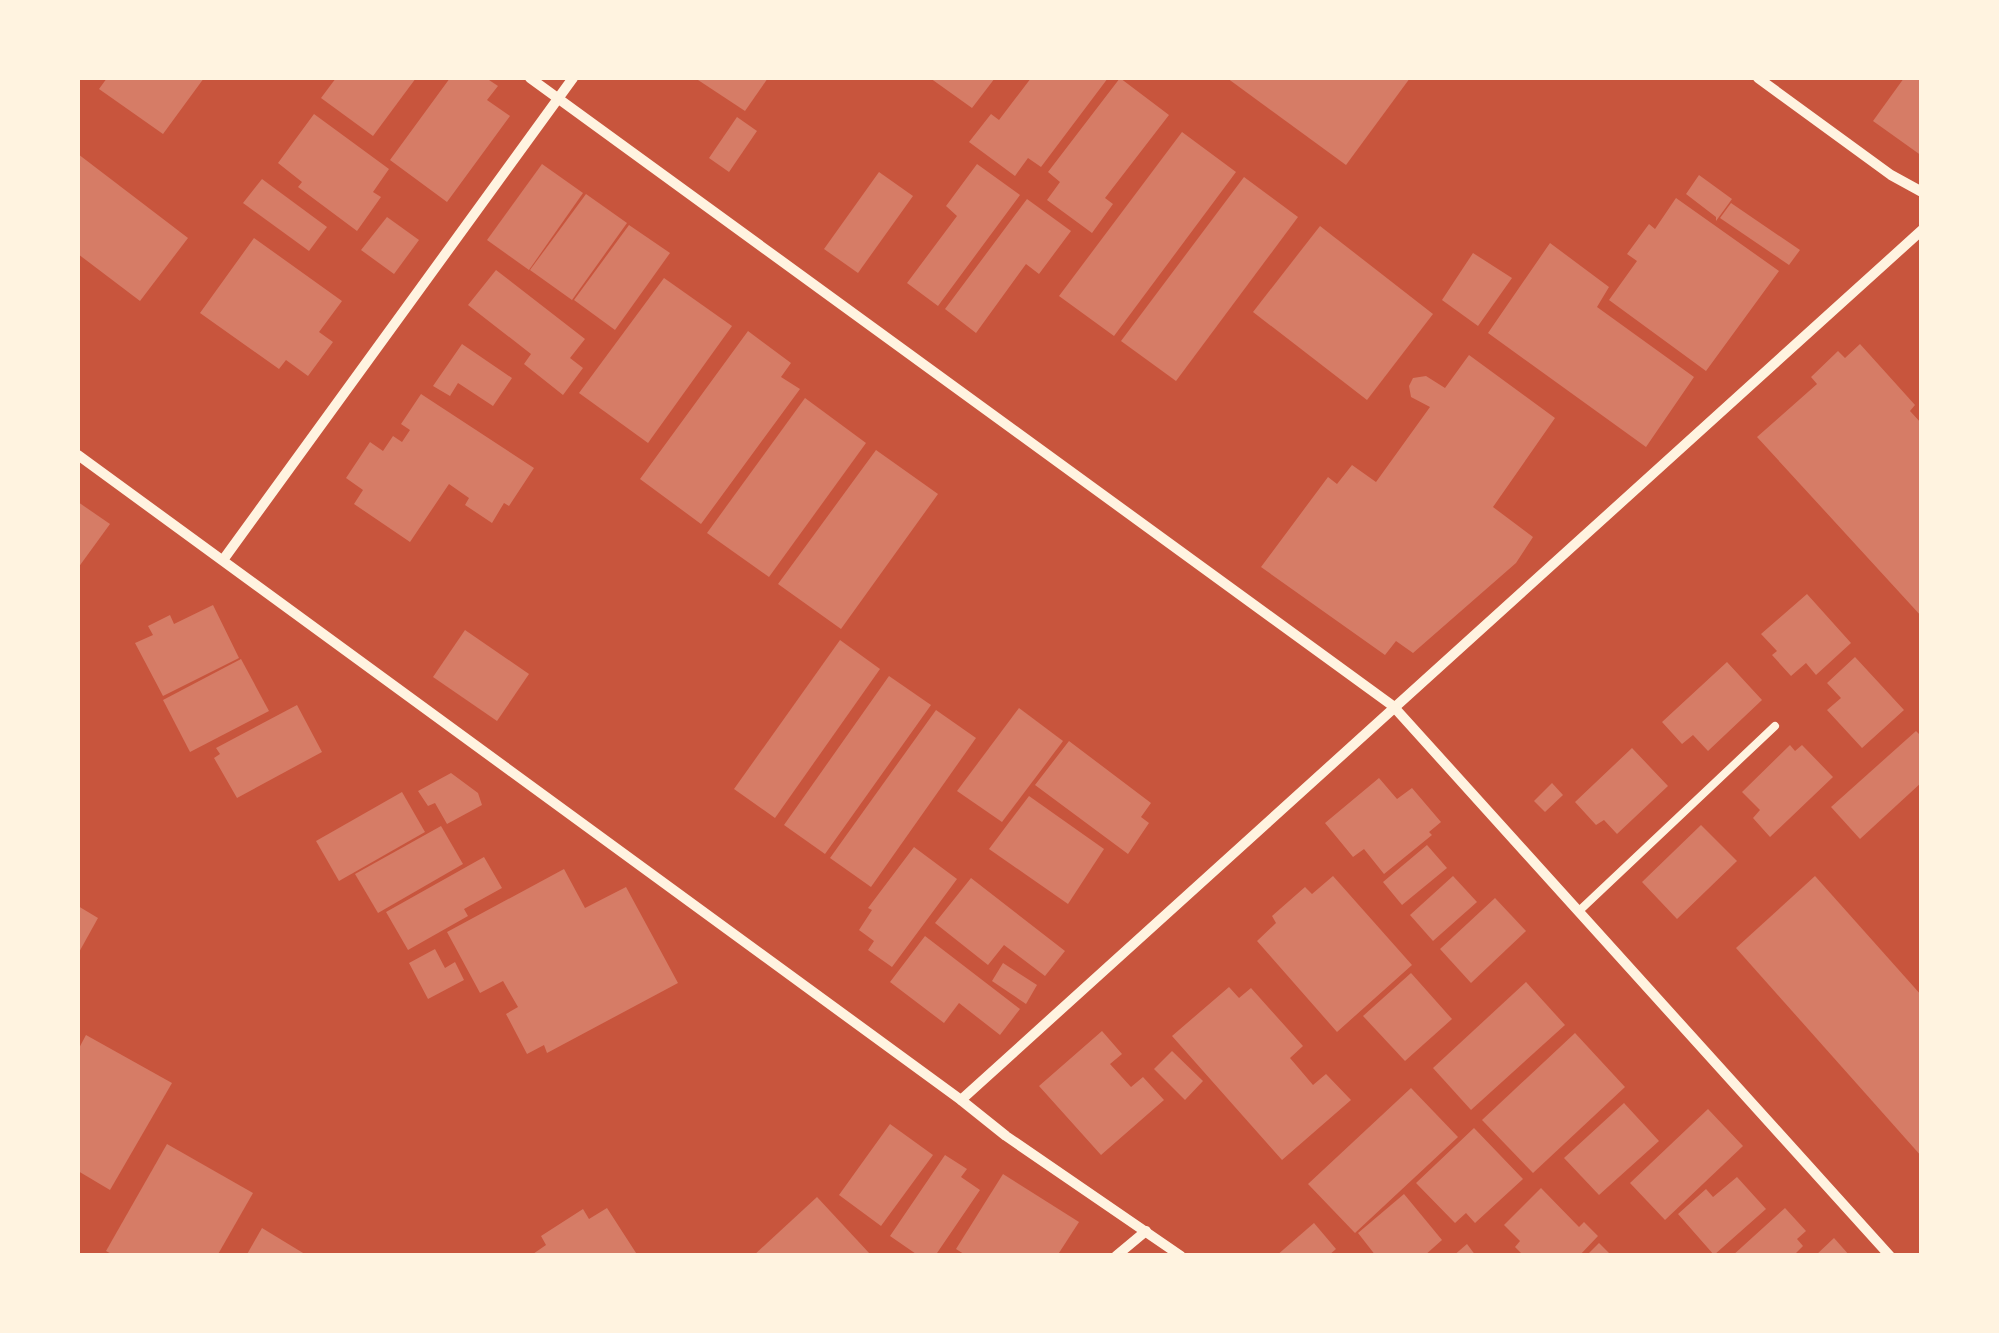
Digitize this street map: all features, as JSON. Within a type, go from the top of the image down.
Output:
[{"type":"street","points":[[530,78],[1393,706],[1890,1256]]},
{"type":"street","points":[[223,560],[573,78]]},
{"type":"street","points":[[1758,78],[1891,175],[1922,192]]},
{"type":"street","points":[[961,1100],[1922,230]]},
{"type":"street","points":[[78,455],[1006,1136],[1181,1256]]},
{"type":"street","points":[[1116,1256],[1146,1231]]},
{"type":"lane","points":[[1580,912],[1776,726]]},
{"type":"building","points":[[107,78],[204,78],[163,134],[99,89]]},
{"type":"building","points":[[336,78],[416,78],[373,136],[321,98]]},
{"type":"building","points":[[450,78],[486,78],[498,86],[487,100],[510,116],[447,202],[390,160]]},
{"type":"building","points":[[695,78],[768,78],[745,111]]},
{"type":"building","points":[[930,78],[995,78],[972,108]]},
{"type":"building","points":[[1031,78],[1108,78],[1041,167],[1028,158],[1015,176],[969,142],[991,114],[999,120]]},
{"type":"building","points":[[1120,78],[1169,115],[1105,198],[1113,204],[1092,233],[1047,200],[1060,182],[1048,172]]},
{"type":"building","points":[[1227,78],[1410,78],[1346,165]]},
{"type":"building","points":[[1904,78],[1922,78],[1922,156],[1873,121]]},
{"type":"building","points":[[314,114],[389,169],[373,192],[381,197],[357,231],[298,187],[302,182],[278,163]]},
{"type":"building","points":[[737,117],[757,131],[729,172],[709,158]]},
{"type":"building","points":[[1182,132],[1236,172],[1114,336],[1059,296]]},
{"type":"building","points":[[78,154],[188,238],[140,301],[78,254]]},
{"type":"building","points":[[542,164],[583,193],[529,270],[487,240]]},
{"type":"building","points":[[977,164],[1020,195],[938,306],[907,283],[957,216],[946,206]]},
{"type":"building","points":[[879,172],[913,196],[858,273],[824,249]]},
{"type":"building","points":[[1699,175],[1732,199],[1716,221],[1686,194]]},
{"type":"building","points":[[1244,177],[1298,217],[1176,381],[1121,341]]},
{"type":"building","points":[[262,179],[327,227],[309,251],[243,203]]},
{"type":"building","points":[[586,194],[627,223],[572,300],[530,270]]},
{"type":"building","points":[[1676,198],[1779,271],[1706,371],[1609,300],[1637,261],[1627,254],[1649,224],[1655,229]]},
{"type":"building","points":[[1027,199],[1071,231],[1039,274],[1026,264],[976,333],[945,309]]},
{"type":"building","points":[[1731,203],[1800,250],[1789,265],[1720,218]]},
{"type":"building","points":[[387,217],[419,240],[394,274],[361,250]]},
{"type":"building","points":[[629,225],[670,253],[615,330],[574,300]]},
{"type":"building","points":[[1320,226],[1433,314],[1367,400],[1253,312]]},
{"type":"building","points":[[254,238],[342,301],[319,332],[333,342],[308,376],[286,360],[279,369],[200,313]]},
{"type":"building","points":[[1550,243],[1609,287],[1597,307],[1694,377],[1646,447],[1488,333]]},
{"type":"building","points":[[1473,253],[1512,278],[1478,326],[1442,300]]},
{"type":"building","points":[[496,270],[585,339],[570,358],[583,368],[563,395],[524,364],[531,354],[468,305]]},
{"type":"building","points":[[664,278],[732,326],[648,443],[579,393]]},
{"type":"building","points":[[748,331],[791,363],[781,377],[800,389],[701,524],[640,479]]},
{"type":"building","points":[[462,344],[512,378],[493,406],[458,383],[450,396],[433,386]]},
{"type":"building","points":[[1860,344],[1915,405],[1910,411],[1922,424],[1922,617],[1757,437],[1817,384],[1811,377],[1838,351],[1845,358]]},
{"type":"building","points":[[1469,355],[1555,418],[1493,507],[1533,537],[1516,563],[1413,653],[1396,641],[1385,655],[1261,567],[1328,477],[1337,484],[1352,465],[1376,482],[1430,407],[1411,397],[1409,386],[1413,378],[1426,376],[1445,388]]},
{"type":"building","points":[[421,394],[534,468],[509,506],[504,503],[492,523],[465,505],[469,498],[449,484],[410,542],[354,504],[363,490],[346,478],[370,442],[383,451],[393,436],[402,442],[410,430],[401,424]]},
{"type":"building","points":[[805,398],[866,443],[769,577],[707,533]]},
{"type":"building","points":[[876,450],[938,494],[841,629],[778,584]]},
{"type":"building","points":[[78,502],[110,524],[78,568]]},
{"type":"building","points":[[1807,594],[1851,643],[1816,675],[1806,663],[1791,676],[1772,655],[1777,651],[1761,634]]},
{"type":"building","points":[[213,605],[239,658],[163,696],[135,643],[153,635],[148,626],[170,615],[174,624]]},
{"type":"building","points":[[465,630],[529,674],[497,721],[433,677]]},
{"type":"building","points":[[840,640],[880,669],[775,818],[734,789]]},
{"type":"building","points":[[1855,657],[1904,710],[1862,748],[1827,710],[1841,698],[1827,683]]},
{"type":"building","points":[[241,659],[269,711],[190,752],[163,700]]},
{"type":"building","points":[[1727,662],[1762,700],[1708,751],[1693,735],[1682,744],[1662,722]]},
{"type":"building","points":[[889,676],[931,705],[825,854],[784,825]]},
{"type":"building","points":[[297,705],[322,752],[237,798],[214,758],[220,754],[216,748]]},
{"type":"building","points":[[1019,708],[1063,741],[1002,822],[957,791]]},
{"type":"building","points":[[936,710],[976,738],[871,887],[830,858]]},
{"type":"building","points":[[1916,731],[1922,737],[1922,782],[1860,839],[1831,807]]},
{"type":"building","points":[[1069,741],[1151,803],[1141,817],[1149,823],[1128,854],[1035,785]]},
{"type":"building","points":[[1790,745],[1795,751],[1802,745],[1833,777],[1770,837],[1753,818],[1760,810],[1742,792]]},
{"type":"building","points":[[1632,748],[1668,786],[1617,834],[1604,820],[1596,825],[1575,802]]},
{"type":"building","points":[[451,773],[478,793],[482,805],[447,824],[435,803],[428,806],[418,791]]},
{"type":"building","points":[[1379,778],[1397,799],[1412,788],[1441,822],[1429,832],[1432,835],[1384,874],[1364,849],[1353,857],[1325,823]]},
{"type":"building","points":[[1552,783],[1563,795],[1545,812],[1534,801]]},
{"type":"building","points":[[402,792],[425,832],[339,881],[316,841]]},
{"type":"building","points":[[1029,796],[1104,849],[1068,904],[989,849]]},
{"type":"building","points":[[1701,825],[1737,861],[1677,919],[1642,882]]},
{"type":"building","points":[[441,826],[463,864],[378,913],[355,874]]},
{"type":"building","points":[[1427,845],[1447,868],[1402,905],[1383,882]]},
{"type":"building","points":[[914,847],[957,879],[892,967],[868,950],[874,941],[859,930],[872,910],[868,908]]},
{"type":"building","points":[[484,857],[502,888],[464,909],[468,916],[408,950],[386,912]]},
{"type":"building","points":[[564,869],[585,908],[626,887],[678,983],[547,1053],[544,1045],[527,1054],[506,1014],[518,1007],[503,981],[480,993],[447,932]]},
{"type":"building","points":[[1333,876],[1412,965],[1337,1032],[1257,941],[1276,923],[1272,916],[1305,887],[1312,894]]},
{"type":"building","points":[[1453,876],[1477,902],[1433,941],[1410,915]]},
{"type":"building","points":[[1815,876],[1922,996],[1922,1157],[1736,948]]},
{"type":"building","points":[[971,878],[1065,951],[1045,976],[1004,945],[988,965],[935,923]]},
{"type":"building","points":[[1495,898],[1526,931],[1471,983],[1440,949]]},
{"type":"building","points":[[78,906],[98,918],[78,954]]},
{"type":"building","points":[[925,936],[1020,1009],[1000,1035],[959,1003],[944,1023],[890,982]]},
{"type":"building","points":[[435,949],[445,968],[455,962],[464,980],[428,999],[409,963]]},
{"type":"building","points":[[1003,963],[1037,985],[1026,1004],[992,981]]},
{"type":"building","points":[[1411,973],[1452,1019],[1405,1061],[1363,1016]]},
{"type":"building","points":[[1526,982],[1565,1025],[1471,1110],[1433,1068]]},
{"type":"building","points":[[1229,987],[1239,998],[1251,988],[1303,1046],[1290,1058],[1313,1085],[1326,1074],[1351,1100],[1282,1160],[1172,1036]]},
{"type":"building","points":[[1102,1031],[1122,1054],[1110,1064],[1131,1087],[1143,1077],[1164,1100],[1101,1155],[1039,1086]]},
{"type":"building","points":[[1575,1033],[1625,1087],[1533,1173],[1482,1120]]},
{"type":"building","points":[[86,1035],[172,1083],[110,1190],[78,1171],[78,1050]]},
{"type":"building","points":[[1172,1051],[1203,1081],[1185,1100],[1154,1069]]},
{"type":"building","points":[[1411,1088],[1458,1137],[1355,1233],[1308,1184]]},
{"type":"building","points":[[1624,1103],[1659,1141],[1599,1195],[1564,1158]]},
{"type":"building","points":[[1708,1109],[1743,1146],[1665,1220],[1630,1183]]},
{"type":"building","points":[[890,1124],[933,1155],[881,1226],[839,1195]]},
{"type":"building","points":[[1474,1128],[1523,1179],[1475,1223],[1466,1213],[1455,1223],[1416,1183]]},
{"type":"building","points":[[167,1144],[253,1193],[217,1256],[115,1256],[106,1251]]},
{"type":"building","points":[[945,1155],[967,1169],[961,1177],[980,1190],[935,1256],[919,1256],[890,1236]]},
{"type":"building","points":[[1003,1174],[1079,1222],[1057,1256],[967,1256],[956,1249]]},
{"type":"building","points":[[1737,1177],[1766,1209],[1714,1255],[1678,1214],[1706,1189],[1713,1197]]},
{"type":"building","points":[[1541,1188],[1579,1227],[1584,1222],[1598,1236],[1579,1256],[1524,1256],[1515,1247],[1520,1241],[1504,1225]]},
{"type":"building","points":[[1404,1194],[1442,1240],[1424,1256],[1376,1256],[1358,1233]]},
{"type":"building","points":[[817,1197],[870,1254],[753,1256]]},
{"type":"building","points":[[607,1208],[638,1256],[530,1256],[546,1245],[541,1236],[583,1209],[589,1219]]},
{"type":"building","points":[[1785,1208],[1806,1231],[1797,1239],[1803,1246],[1793,1256],[1732,1256]]},
{"type":"building","points":[[1314,1223],[1336,1249],[1328,1256],[1276,1256]]},
{"type":"building","points":[[262,1228],[308,1256],[246,1256]]},
{"type":"building","points":[[1834,1238],[1850,1256],[1815,1256]]},
{"type":"building","points":[[1599,1243],[1612,1256],[1586,1256]]},
{"type":"building","points":[[1467,1244],[1476,1256],[1453,1256]]}]
